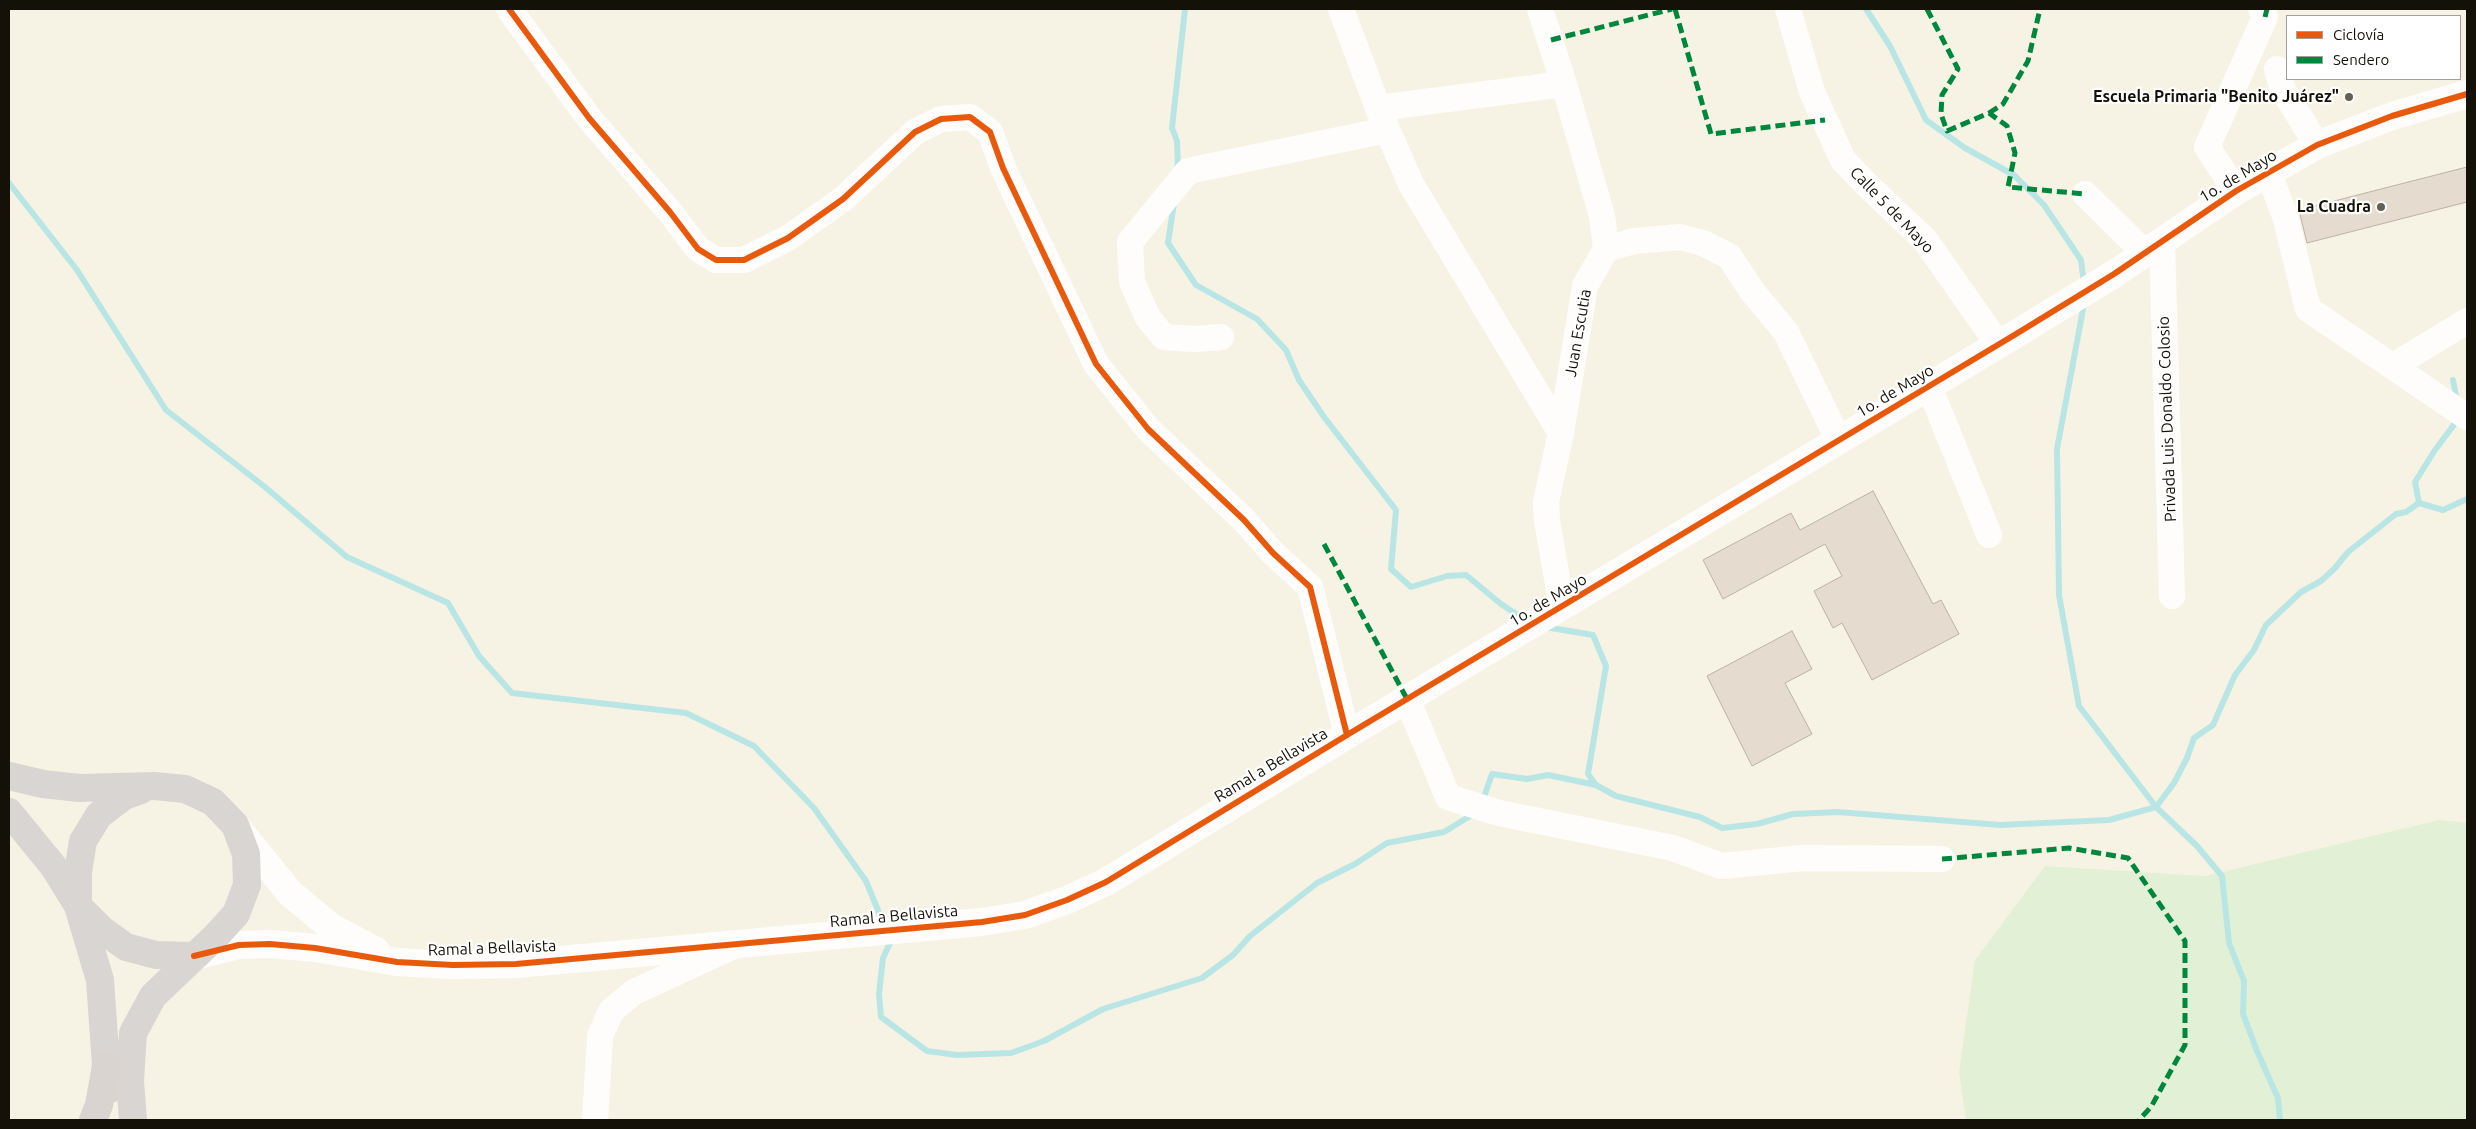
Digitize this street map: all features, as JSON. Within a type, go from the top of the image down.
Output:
[{"type":"highway","points":[[93,1120],[99,1105],[106,1066]]},
{"type":"main road","points":[[9,776],[43,784],[79,788],[154,786],[185,789],[213,802],[235,825],[246,854],[247,885],[236,914],[153,996],[133,1033],[130,1081],[133,1120]]},
{"type":"main road","points":[[116,1120],[106,1066],[100,980],[78,906],[78,872],[84,841],[99,815],[124,796],[154,786]]},
{"type":"main road","points":[[9,812],[54,867],[78,906],[101,929],[126,947],[156,955],[194,956]]},
{"type":"street","points":[[509,9],[589,118],[670,212],[698,249],[716,260],[744,260],[788,238],[843,199],[915,132],[941,119],[970,117],[990,132],[1003,168],[1096,364],[1148,429],[1244,520],[1273,553],[1310,587],[1347,735]]},
{"type":"street","points":[[1341,9],[1382,119],[1411,184],[1560,433]]},
{"type":"street","points":[[1540,9],[1602,216],[1606,249],[1634,241],[1680,237],[1703,243],[1729,256],[1752,291],[1786,332],[1839,441]]},
{"type":"street","name":"Calle 5 de Mayo","points":[[1788,9],[1812,92],[1844,160],[1866,184],[1925,240],[2007,339]]},
{"type":"street","points":[[2236,191],[2207,147],[2265,17],[2261,9]]},
{"type":"street","points":[[2277,69],[2283,90],[2318,145]]},
{"type":"street","points":[[1221,336],[1194,339],[1164,337],[1148,318],[1132,282],[1130,242],[1188,172],[1382,119],[1564,84]]},
{"type":"street","name":"1o. de Mayo","points":[[1347,735],[2007,339],[2116,272],[2236,191],[2318,145],[2392,116],[2467,94]]},
{"type":"street","points":[[2269,174],[2285,216],[2308,309],[2467,417]]},
{"type":"street","points":[[2085,194],[2153,246]]},
{"type":"street","name":"Privada Luis Donaldo Colosio","points":[[2153,246],[2172,596]]},
{"type":"street","name":"Juan Escutia","points":[[1562,607],[1546,521],[1546,502],[1560,433],[1585,286],[1606,249]]},
{"type":"street","points":[[2393,366],[2467,321]]},
{"type":"street","points":[[1929,386],[1989,535]]},
{"type":"street","points":[[1407,699],[1448,797],[1499,813],[1673,848],[1721,866],[1802,858],[1942,859]]},
{"type":"street","name":"Ramal a Bellavista","points":[[194,956],[239,945],[270,944],[315,948],[397,962],[453,965],[516,964],[913,929],[1025,915],[1067,900],[1106,882],[1347,735]]},
{"type":"street","points":[[235,825],[290,893],[332,928],[397,962]]},
{"type":"street","points":[[595,1120],[600,1036],[611,1011],[634,992],[739,944]]},
{"type":"green space","points":[[2439,820],[2467,823],[2467,1120],[1966,1120],[1959,1072],[1975,960],[2045,866],[2205,876]]},
{"type":"building","name":"La Cuadra","points":[[2467,167],[2467,202],[2307,243],[2299,210]]},
{"type":"building","points":[[1873,491],[1933,604],[1941,600],[1959,634],[1872,680],[1842,623],[1833,628],[1814,591],[1842,576],[1825,544],[1723,599],[1703,560],[1791,513],[1800,530]]},
{"type":"building","points":[[1792,631],[1812,669],[1785,683],[1812,734],[1752,766],[1707,676]]},
{"type":"waterway","points":[[1178,171],[1177,141],[1172,128],[1185,9]]},
{"type":"waterway","points":[[1866,9],[1890,46],[1926,120],[1965,148],[2014,175],[2044,205],[2081,260],[2084,284]]},
{"type":"waterway","points":[[9,183],[77,270],[166,410],[265,487],[347,557],[448,603],[479,656],[512,693],[686,713],[754,746],[814,808],[866,881],[884,925]]},
{"type":"waterway","points":[[1174,203],[1168,243],[1196,285],[1257,319],[1286,350],[1299,380],[1324,417],[1396,510],[1391,569],[1411,587],[1447,576],[1466,575],[1501,604],[1524,619]]},
{"type":"waterway","points":[[2084,304],[2057,449],[2059,595],[2079,706],[2156,807],[2197,846],[2222,876],[2229,943],[2244,981],[2243,1014],[2278,1098],[2280,1120]]},
{"type":"waterway","points":[[2453,380],[2457,401]]},
{"type":"waterway","points":[[2419,503],[2415,482],[2435,450],[2459,418]]},
{"type":"waterway","points":[[1545,627],[1593,635],[1606,666],[1588,774],[1596,785],[1616,796],[1700,817],[1722,828],[1757,824],[1793,814],[1838,812],[2000,825],[2109,820],[2156,807],[2174,783],[2187,758],[2194,738],[2213,725],[2235,675],[2254,650],[2266,625],[2301,592],[2321,581],[2348,552],[2396,514],[2406,512],[2419,503],[2443,510],[2467,499]]},
{"type":"waterway","points":[[1482,803],[1492,774],[1527,779],[1548,775],[1596,785]]},
{"type":"waterway","points":[[888,937],[890,943],[883,958],[879,994],[881,1017],[927,1051],[957,1055],[1011,1053],[1044,1041],[1103,1009],[1202,978],[1233,955],[1250,936],[1317,883],[1355,864],[1387,843],[1444,832],[1475,813]]},
{"type":"marked path","points":[[1551,40],[1672,9]]},
{"type":"marked path","points":[[1675,9],[1711,134],[1825,120]]},
{"type":"marked path","points":[[1927,9],[1958,69],[1942,95],[1941,114],[1947,131],[1989,113],[2007,126],[2015,153],[2008,187],[2085,194]]},
{"type":"marked path","points":[[1989,113],[2003,104],[2028,61],[2040,9]]},
{"type":"marked path","points":[[2265,17],[2267,9]]},
{"type":"marked path","points":[[1324,544],[1407,699]]},
{"type":"marked path","points":[[1942,859],[2069,848],[2128,858],[2185,941],[2185,1045],[2151,1107],[2139,1120]]},
{"type":"cycle path","points":[[509,9],[589,118],[670,212],[698,249],[716,260],[744,260],[788,238],[843,199],[915,132],[941,119],[970,117],[990,132],[1003,168],[1096,364],[1148,429],[1244,520],[1273,553],[1310,587],[1347,735]]},
{"type":"cycle path","points":[[194,956],[239,945],[270,944],[315,948],[397,962],[453,965],[516,964],[982,922],[1025,915],[1067,900],[1106,882],[1347,735],[2016,334],[2114,274],[2236,191],[2317,145],[2392,116],[2467,94]]},
{"type":"place","name":"Escuela Primaria \"Benito Juárez\"","points":[[2349,97]]},
{"type":"place","name":"La Cuadra","points":[[2381,207]]}]
